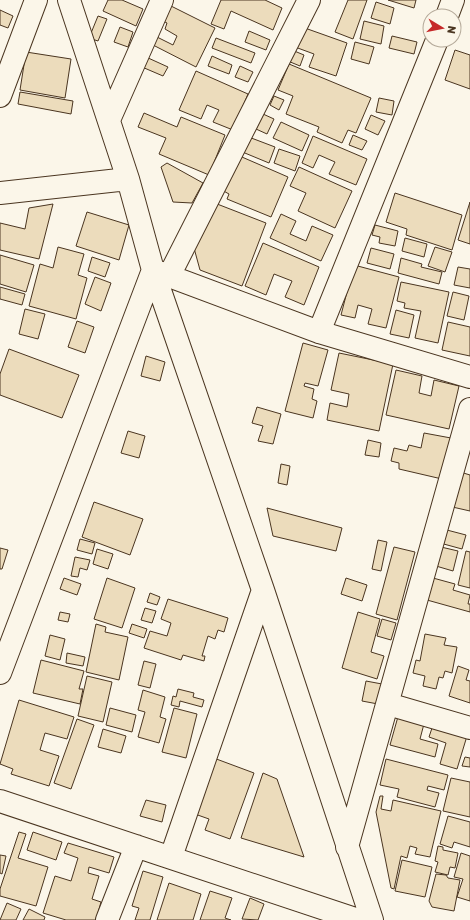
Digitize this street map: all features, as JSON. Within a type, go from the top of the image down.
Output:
[{"type":"street","points":[[0,96],[36,0]]},
{"type":"street","points":[[69,0],[128,179],[161,273],[263,590],[372,920]]},
{"type":"street","points":[[109,120],[162,0]]},
{"type":"street","points":[[0,673],[161,273],[309,0]]},
{"type":"street","points":[[319,332],[434,48]]},
{"type":"street","points":[[0,193],[128,179]]},
{"type":"street","points":[[161,273],[319,332],[470,376]]},
{"type":"street","points":[[347,847],[470,409]]},
{"type":"street","points":[[171,857],[263,590]]},
{"type":"street","points":[[388,704],[470,728]]},
{"type":"street","points":[[0,801],[358,920]]},
{"type":"street","points":[[107,920],[136,846]]},
{"type":"building","points":[[108,0],[122,0],[143,9],[136,26],[103,11]]},
{"type":"building","points":[[221,0],[265,0],[282,8],[273,30],[231,11],[224,29],[211,24]]},
{"type":"building","points":[[348,0],[367,0],[353,39],[335,32]]},
{"type":"building","points":[[388,0],[416,0],[414,8]]},
{"type":"building","points":[[376,2],[394,8],[390,24],[371,18]]},
{"type":"building","points":[[167,4],[215,28],[196,67],[153,45],[157,37],[173,45],[177,36],[165,29],[167,23],[159,19]]},
{"type":"building","points":[[0,10],[13,16],[8,28],[0,25]]},
{"type":"building","points":[[98,16],[107,19],[98,41],[89,38]]},
{"type":"building","points":[[364,21],[384,26],[381,44],[360,39]]},
{"type":"building","points":[[120,27],[133,32],[128,47],[114,42]]},
{"type":"building","points":[[302,27],[347,43],[336,76],[309,67],[314,54],[295,47]]},
{"type":"building","points":[[249,31],[270,40],[266,50],[245,42]]},
{"type":"building","points":[[392,36],[417,42],[414,54],[389,48]]},
{"type":"building","points":[[216,38],[255,53],[251,63],[212,48]]},
{"type":"building","points":[[355,42],[374,47],[369,64],[351,59]]},
{"type":"building","points":[[287,48],[304,55],[300,66],[283,59]]},
{"type":"building","points":[[455,50],[470,55],[470,89],[445,80]]},
{"type":"building","points":[[26,52],[71,59],[65,98],[20,90]]},
{"type":"building","points":[[212,56],[232,65],[229,74],[208,66]]},
{"type":"building","points":[[146,57],[168,67],[163,76],[142,67]]},
{"type":"building","points":[[289,64],[371,98],[356,133],[348,130],[342,143],[317,132],[319,127],[286,114],[293,96],[278,90]]},
{"type":"building","points":[[240,66],[253,72],[248,82],[235,77]]},
{"type":"building","points":[[196,71],[248,94],[233,130],[213,122],[219,110],[207,105],[201,119],[179,110]]},
{"type":"building","points":[[20,92],[73,101],[71,114],[18,104]]},
{"type":"building","points":[[274,96],[284,100],[279,110],[270,105]]},
{"type":"building","points":[[379,98],[394,101],[392,115],[376,112]]},
{"type":"building","points":[[144,113],[177,127],[181,117],[225,135],[209,175],[159,154],[166,138],[138,127]]},
{"type":"building","points":[[263,114],[274,119],[267,134],[256,129]]},
{"type":"building","points":[[371,115],[385,121],[378,135],[365,129]]},
{"type":"building","points":[[281,122],[309,135],[302,151],[273,138]]},
{"type":"building","points":[[353,135],[367,141],[362,150],[349,145]]},
{"type":"building","points":[[246,136],[275,147],[269,163],[240,151]]},
{"type":"building","points":[[313,136],[367,159],[356,185],[329,174],[335,162],[319,155],[313,168],[302,163]]},
{"type":"building","points":[[279,149],[300,156],[295,171],[274,163]]},
{"type":"building","points":[[235,154],[288,177],[271,217],[227,199],[229,194],[220,189]]},
{"type":"building","points":[[167,163],[203,183],[192,203],[173,202],[161,167]]},
{"type":"building","points":[[299,167],[352,191],[335,228],[298,211],[306,193],[290,186]]},
{"type":"building","points":[[395,193],[462,215],[452,250],[406,235],[407,229],[386,222]]},
{"type":"building","points":[[212,202],[266,223],[242,286],[200,270],[194,248]]},
{"type":"building","points":[[470,202],[470,244],[458,240]]},
{"type":"building","points":[[53,204],[39,259],[0,250],[0,223],[25,229],[29,208]]},
{"type":"building","points":[[87,212],[129,225],[119,260],[76,246]]},
{"type":"building","points":[[281,214],[296,221],[290,234],[306,241],[312,226],[333,235],[321,261],[270,238]]},
{"type":"building","points":[[375,225],[398,231],[395,246],[379,243],[380,237],[372,235]]},
{"type":"building","points":[[405,238],[427,244],[424,257],[402,251]]},
{"type":"building","points":[[263,243],[319,267],[304,305],[285,297],[292,281],[274,274],[266,295],[245,286]]},
{"type":"building","points":[[58,247],[84,254],[78,275],[87,278],[76,319],[29,306],[40,264],[53,268]]},
{"type":"building","points":[[435,247],[452,252],[445,272],[428,266]]},
{"type":"building","points":[[371,248],[394,254],[390,269],[367,263]]},
{"type":"building","points":[[0,255],[34,265],[26,292],[0,284]]},
{"type":"building","points":[[92,257],[110,263],[105,277],[88,271]]},
{"type":"building","points":[[401,258],[422,264],[421,267],[442,272],[439,284],[398,273]]},
{"type":"building","points":[[354,265],[399,277],[386,328],[368,324],[372,309],[358,305],[355,318],[341,315]]},
{"type":"building","points":[[458,267],[470,269],[470,288],[454,285]]},
{"type":"building","points":[[95,277],[111,283],[101,311],[85,304]]},
{"type":"building","points":[[401,282],[449,292],[438,343],[415,338],[421,311],[404,308],[405,303],[397,301]]},
{"type":"building","points":[[0,287],[25,294],[22,305],[0,299]]},
{"type":"building","points":[[453,292],[469,296],[464,320],[447,316]]},
{"type":"building","points":[[25,309],[45,314],[38,339],[19,334]]},
{"type":"building","points":[[396,310],[414,315],[409,338],[390,334]]},
{"type":"building","points":[[77,321],[94,327],[85,353],[68,347]]},
{"type":"building","points":[[448,322],[470,327],[470,356],[442,350]]},
{"type":"building","points":[[303,343],[328,350],[318,386],[305,383],[304,386],[314,389],[312,399],[317,401],[313,418],[285,411]]},
{"type":"building","points":[[9,349],[79,375],[62,418],[0,395],[0,374]]},
{"type":"building","points":[[339,353],[393,364],[379,431],[327,420],[330,403],[347,407],[349,394],[331,390]]},
{"type":"building","points":[[146,356],[165,362],[160,381],[141,376]]},
{"type":"building","points":[[396,370],[422,376],[419,393],[431,396],[434,380],[459,386],[449,429],[386,415]]},
{"type":"building","points":[[257,407],[281,414],[273,444],[258,441],[263,426],[252,423]]},
{"type":"building","points":[[128,431],[145,436],[139,458],[121,453]]},
{"type":"building","points":[[424,433],[451,438],[442,479],[399,469],[399,463],[391,461],[394,448],[407,451],[409,445],[421,448]]},
{"type":"building","points":[[368,440],[381,443],[379,457],[365,455]]},
{"type":"building","points":[[281,464],[290,466],[287,485],[278,483]]},
{"type":"building","points":[[457,471],[470,475],[470,511],[448,506]]},
{"type":"building","points":[[94,502],[143,519],[130,555],[82,537]]},
{"type":"building","points":[[267,508],[342,528],[336,551],[273,536]]},
{"type":"building","points":[[443,529],[466,535],[462,549],[440,543]]},
{"type":"building","points":[[80,539],[95,543],[92,554],[77,550]]},
{"type":"building","points":[[378,540],[387,542],[381,571],[372,569]]},
{"type":"building","points":[[394,547],[415,552],[397,620],[376,614]]},
{"type":"building","points":[[441,547],[458,551],[453,571],[436,566]]},
{"type":"building","points":[[0,548],[8,550],[2,569],[0,569]]},
{"type":"building","points":[[97,549],[113,554],[108,569],[93,564]]},
{"type":"building","points":[[466,551],[470,552],[470,588],[458,585]]},
{"type":"building","points":[[75,557],[90,560],[87,570],[80,568],[78,577],[71,576]]},
{"type":"building","points":[[64,578],[81,584],[77,595],[60,589]]},
{"type":"building","points":[[107,578],[135,588],[122,628],[94,619]]},
{"type":"building","points":[[346,578],[367,585],[362,601],[341,594]]},
{"type":"building","points":[[433,578],[455,584],[453,590],[470,595],[468,604],[470,604],[470,612],[427,600]]},
{"type":"building","points":[[150,593],[160,597],[157,605],[147,602]]},
{"type":"building","points":[[168,599],[228,618],[224,632],[218,630],[215,639],[208,636],[202,656],[205,656],[204,661],[183,655],[181,660],[144,648],[150,631],[167,636],[171,623],[161,619]]},
{"type":"building","points":[[145,608],[156,611],[152,623],[141,620]]},
{"type":"building","points":[[60,612],[70,614],[68,622],[58,620]]},
{"type":"building","points":[[358,612],[380,619],[371,652],[384,656],[377,679],[342,668]]},
{"type":"building","points":[[382,619],[396,623],[391,640],[377,636]]},
{"type":"building","points":[[96,624],[106,627],[105,632],[128,637],[119,680],[86,672]]},
{"type":"building","points":[[132,624],[147,629],[144,638],[129,633]]},
{"type":"building","points":[[425,634],[446,638],[444,645],[457,647],[452,673],[445,671],[443,678],[439,677],[436,689],[423,686],[425,676],[413,673],[416,660],[420,661]]},
{"type":"building","points":[[50,635],[65,639],[60,660],[45,656]]},
{"type":"building","points":[[67,653],[85,657],[83,666],[66,663]]},
{"type":"building","points":[[41,660],[84,671],[79,689],[83,689],[80,704],[33,693]]},
{"type":"building","points":[[144,661],[156,664],[150,688],[138,685]]},
{"type":"building","points":[[458,666],[469,670],[466,680],[470,681],[470,703],[449,696]]},
{"type":"building","points":[[87,676],[112,682],[103,722],[78,716]]},
{"type":"building","points":[[366,681],[382,684],[378,704],[362,701]]},
{"type":"building","points":[[178,689],[194,693],[193,697],[204,700],[202,707],[180,701],[179,707],[171,705],[173,696],[176,697]]},
{"type":"building","points":[[143,690],[165,697],[160,717],[166,719],[159,743],[138,737],[145,712],[138,710]]},
{"type":"building","points":[[19,700],[74,717],[67,739],[45,733],[40,750],[59,756],[49,786],[11,774],[13,769],[0,764]]},
{"type":"building","points":[[110,708],[136,715],[132,732],[106,725]]},
{"type":"building","points":[[174,708],[197,714],[186,758],[162,752]]},
{"type":"building","points":[[399,713],[425,720],[420,739],[438,744],[435,757],[390,745]]},
{"type":"building","points":[[77,719],[94,725],[71,789],[54,783]]},
{"type":"building","points":[[433,725],[467,736],[457,769],[440,764],[446,743],[429,737]]},
{"type":"building","points":[[103,729],[126,736],[121,753],[98,747]]},
{"type":"building","points":[[211,757],[254,773],[230,839],[205,830],[209,819],[192,813]]},
{"type":"building","points":[[465,757],[470,758],[470,767],[462,766]]},
{"type":"building","points":[[386,759],[448,775],[444,790],[428,786],[427,790],[439,793],[435,807],[397,797],[399,789],[380,785]]},
{"type":"building","points":[[263,773],[277,779],[304,857],[241,838]]},
{"type":"building","points":[[451,778],[470,782],[470,817],[443,811]]},
{"type":"building","points":[[380,796],[383,796],[381,809],[391,811],[393,800],[441,811],[430,857],[415,854],[417,848],[410,846],[407,858],[401,856],[394,889],[391,888],[376,812]]},
{"type":"building","points":[[146,800],[166,805],[162,822],[140,816]]},
{"type":"building","points":[[448,816],[470,822],[470,847],[454,842],[452,848],[440,844]]},
{"type":"building","points":[[19,832],[26,834],[18,858],[48,867],[36,906],[0,896],[0,889]]},
{"type":"building","points":[[33,832],[62,842],[56,860],[27,850]]},
{"type":"building","points":[[68,843],[114,857],[109,873],[89,867],[88,873],[99,876],[92,899],[101,902],[96,920],[66,920],[43,913],[55,876],[71,881],[78,858],[64,853]]},
{"type":"building","points":[[438,846],[443,847],[443,850],[458,853],[455,868],[450,867],[448,875],[435,872],[438,862],[435,861]]},
{"type":"building","points":[[461,853],[470,856],[470,901],[457,897],[463,879],[454,877]]},
{"type":"building","points":[[0,855],[6,856],[2,874],[0,873]]},
{"type":"building","points":[[402,860],[432,867],[425,897],[395,891]]},
{"type":"building","points":[[143,871],[163,877],[150,920],[135,920],[139,908],[132,906]]},
{"type":"building","points":[[436,874],[446,875],[448,878],[460,880],[454,911],[432,907],[429,901]]},
{"type":"building","points":[[169,883],[201,894],[193,920],[157,920]]},
{"type":"building","points":[[210,891],[232,898],[225,918],[231,920],[200,920]]},
{"type":"building","points":[[250,898],[264,904],[258,920],[242,919]]},
{"type":"building","points":[[7,903],[21,909],[16,920],[0,920]]},
{"type":"building","points":[[29,909],[45,917],[44,920],[23,920]]}]
